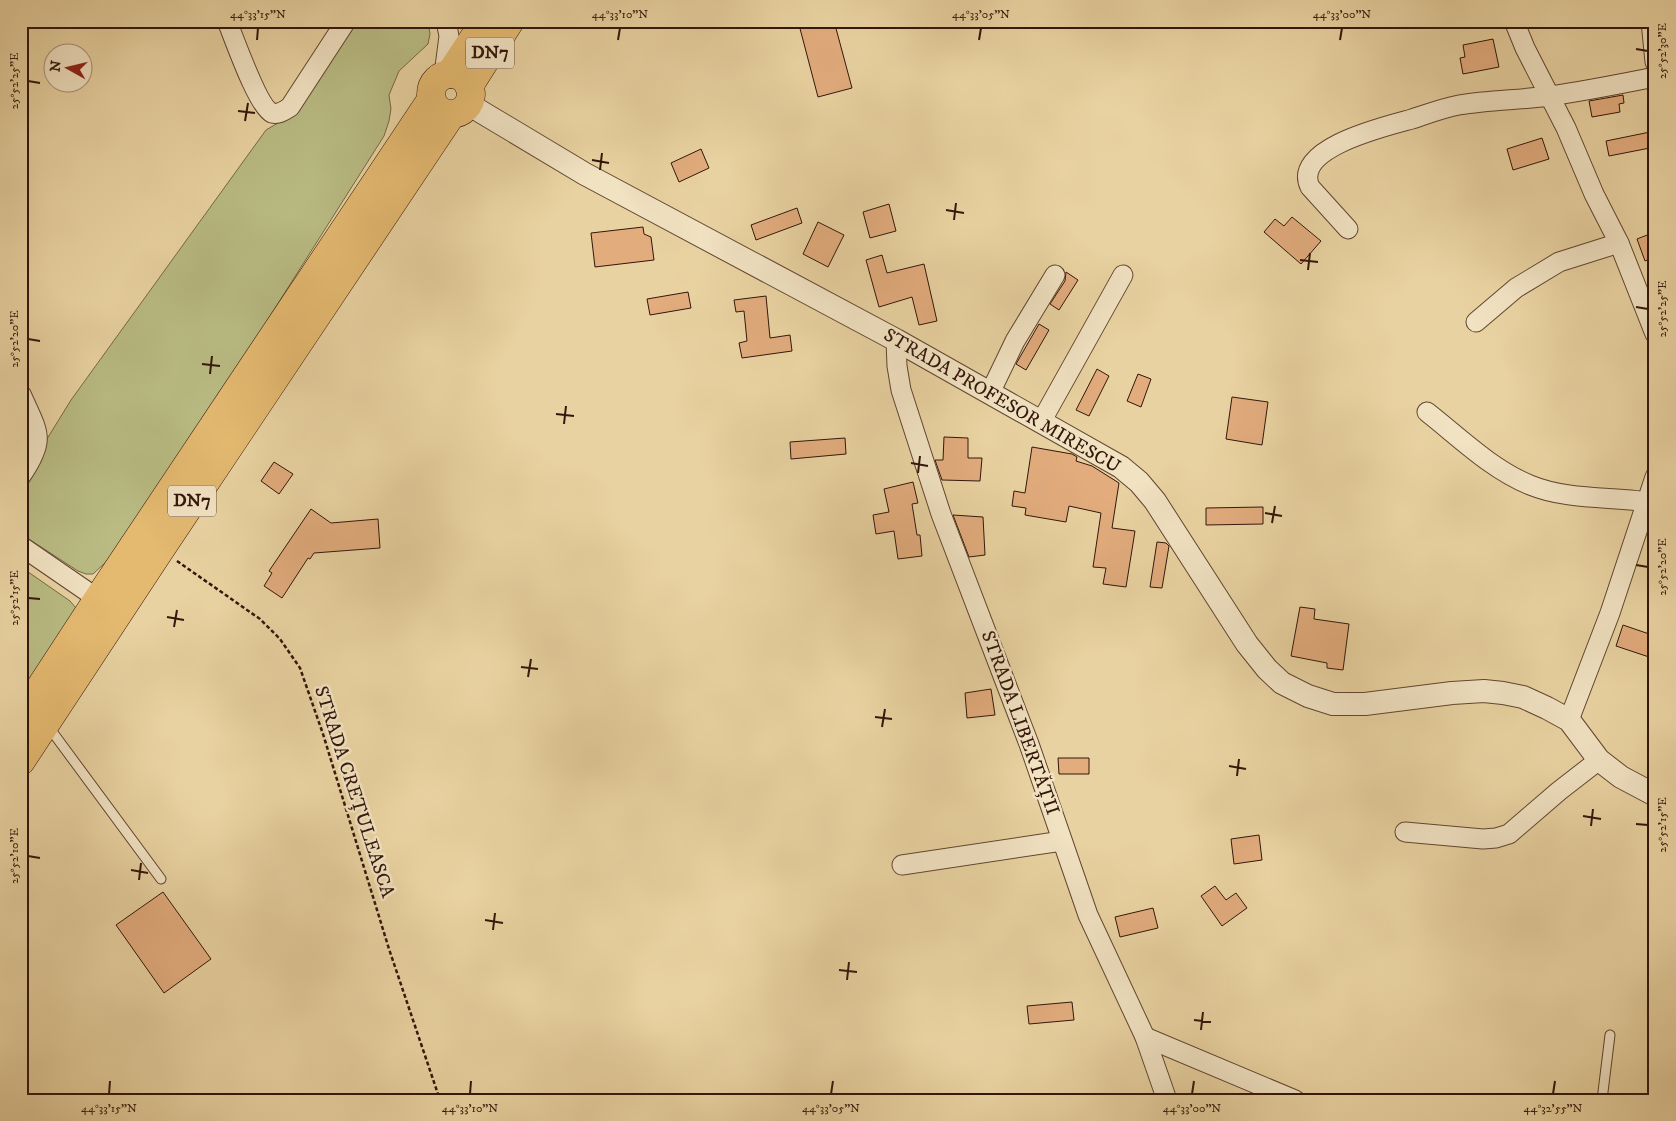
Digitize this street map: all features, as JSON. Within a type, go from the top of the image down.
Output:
[{"type":"main road","name":"DN7","points":[[34,720],[160,550],[452,92],[485,21]]},
{"type":"main road","name":"DN7","points":[[21,761],[34,720],[95,604],[452,92],[510,21]]},
{"type":"street","points":[[227,21],[257,94],[265,108],[273,113],[281,113],[290,107],[346,21]]},
{"type":"street","points":[[446,21],[449,36],[452,92]]},
{"type":"street","points":[[1514,21],[1525,48],[1550,96],[1594,194],[1630,267],[1655,334]]},
{"type":"street","points":[[1651,21],[1655,62]]},
{"type":"street","points":[[1348,229],[1310,187],[1306,180],[1306,174],[1310,167],[1326,151],[1356,136],[1459,105],[1550,96],[1655,77]]},
{"type":"street","name":"STRADA PROFESOR MIRESCU","points":[[452,92],[585,174],[896,340],[1122,467],[1156,501],[1247,644],[1267,669],[1282,683],[1308,696],[1333,704],[1365,704],[1484,691],[1503,692],[1523,697],[1569,720],[1599,760],[1621,777],[1655,795]]},
{"type":"street","points":[[1476,322],[1516,288],[1558,262],[1619,243]]},
{"type":"street","points":[[990,393],[1015,341],[1055,275]]},
{"type":"street","points":[[1041,422],[1122,275]]},
{"type":"street","name":"STRADA LIBERTĂȚII","points":[[896,340],[897,366],[901,390],[941,514],[1022,726],[1088,916],[1144,1037],[1167,1100]]},
{"type":"street","points":[[21,394],[38,433],[38,442],[32,460],[21,476]]},
{"type":"street","points":[[1427,412],[1494,466],[1532,486],[1570,495],[1651,502]]},
{"type":"street","points":[[1569,720],[1651,502],[1655,477]]},
{"type":"street","points":[[21,546],[95,604]]},
{"type":"street","points":[[21,562],[95,604]]},
{"type":"street","points":[[1405,832],[1484,839],[1509,834],[1599,760]]},
{"type":"street","points":[[902,865],[1062,841]]},
{"type":"street","points":[[1144,1037],[1295,1100]]},
{"type":"lane","points":[[34,720],[161,879]]},
{"type":"lane","points":[[1602,1100],[1610,1035]]},
{"type":"path","name":"STRADA CREȚULEASCA","points":[[160,550],[260,620],[280,639],[300,668],[323,734],[389,949],[440,1100]]},
{"type":"green space","points":[[356,21],[428,21],[430,34],[428,44],[399,71],[389,95],[391,109],[384,136],[208,414],[106,562],[93,574],[78,571],[21,534],[21,481],[71,400],[266,130],[295,115]]},
{"type":"green space","points":[[21,567],[70,601],[76,608],[21,692]]},
{"type":"building","points":[[798,21],[834,21],[852,88],[818,97]]},
{"type":"building","points":[[1493,39],[1499,67],[1463,74],[1460,58],[1465,57],[1463,45]]},
{"type":"building","points":[[1623,95],[1624,103],[1619,104],[1620,112],[1592,117],[1589,101]]},
{"type":"building","points":[[1655,131],[1655,147],[1609,156],[1606,141]]},
{"type":"building","points":[[1542,138],[1549,159],[1513,170],[1507,149]]},
{"type":"building","points":[[701,149],[709,168],[679,182],[671,163]]},
{"type":"building","points":[[889,204],[896,231],[870,238],[863,212]]},
{"type":"building","points":[[797,208],[802,223],[756,240],[751,225]]},
{"type":"building","points":[[1292,217],[1321,241],[1301,264],[1264,232],[1275,219],[1284,226]]},
{"type":"building","points":[[818,222],[844,235],[828,267],[803,254]]},
{"type":"building","points":[[643,227],[644,234],[651,237],[654,260],[595,267],[591,233]]},
{"type":"building","points":[[1655,232],[1655,257],[1645,261],[1637,239]]},
{"type":"building","points":[[882,255],[887,273],[924,264],[937,321],[919,325],[912,297],[879,307],[866,260]]},
{"type":"building","points":[[1066,272],[1078,280],[1059,310],[1050,304],[1065,281]]},
{"type":"building","points":[[688,292],[691,308],[650,315],[647,299]]},
{"type":"building","points":[[766,296],[770,338],[790,335],[792,351],[742,358],[739,343],[747,341],[744,311],[736,312],[734,300]]},
{"type":"building","points":[[1039,324],[1049,330],[1026,370],[1016,364]]},
{"type":"building","points":[[1097,369],[1109,376],[1089,416],[1076,410]]},
{"type":"building","points":[[1138,374],[1151,379],[1141,407],[1127,401]]},
{"type":"building","points":[[1232,397],[1268,402],[1262,445],[1226,439]]},
{"type":"building","points":[[944,437],[968,438],[968,458],[982,458],[980,481],[942,480],[935,460],[943,460]]},
{"type":"building","points":[[845,438],[846,454],[791,459],[790,442]]},
{"type":"building","points":[[1032,447],[1072,454],[1077,457],[1076,461],[1092,466],[1119,483],[1112,528],[1135,531],[1126,587],[1103,584],[1106,568],[1093,567],[1101,513],[1069,506],[1066,522],[1025,515],[1026,508],[1012,506],[1014,491],[1025,493]]},
{"type":"building","points":[[274,462],[293,474],[279,494],[261,481]]},
{"type":"building","points":[[913,482],[918,503],[912,504],[917,535],[920,535],[922,556],[898,559],[894,531],[876,534],[873,515],[889,512],[884,489]]},
{"type":"building","points":[[1263,507],[1263,524],[1206,525],[1206,508]]},
{"type":"building","points":[[311,509],[331,523],[378,519],[380,548],[314,553],[310,559],[308,558],[282,598],[264,586],[272,573],[269,571]]},
{"type":"building","points":[[953,515],[983,517],[985,555],[969,557]]},
{"type":"building","points":[[1157,542],[1166,543],[1169,546],[1162,588],[1150,587]]},
{"type":"building","points":[[1300,607],[1315,609],[1314,619],[1349,624],[1343,670],[1327,668],[1327,663],[1291,656]]},
{"type":"building","points":[[1623,625],[1655,636],[1655,659],[1616,646]]},
{"type":"building","points":[[991,689],[995,715],[967,718],[965,693]]},
{"type":"building","points":[[1058,758],[1089,758],[1089,774],[1059,774]]},
{"type":"building","points":[[1259,835],[1262,860],[1234,864],[1231,839]]},
{"type":"building","points":[[1215,886],[1226,900],[1236,893],[1247,908],[1222,926],[1201,896]]},
{"type":"building","points":[[163,892],[211,959],[164,993],[116,925]]},
{"type":"building","points":[[1153,908],[1158,928],[1120,937],[1115,917]]},
{"type":"building","points":[[1072,1002],[1074,1020],[1029,1024],[1027,1006]]}]
